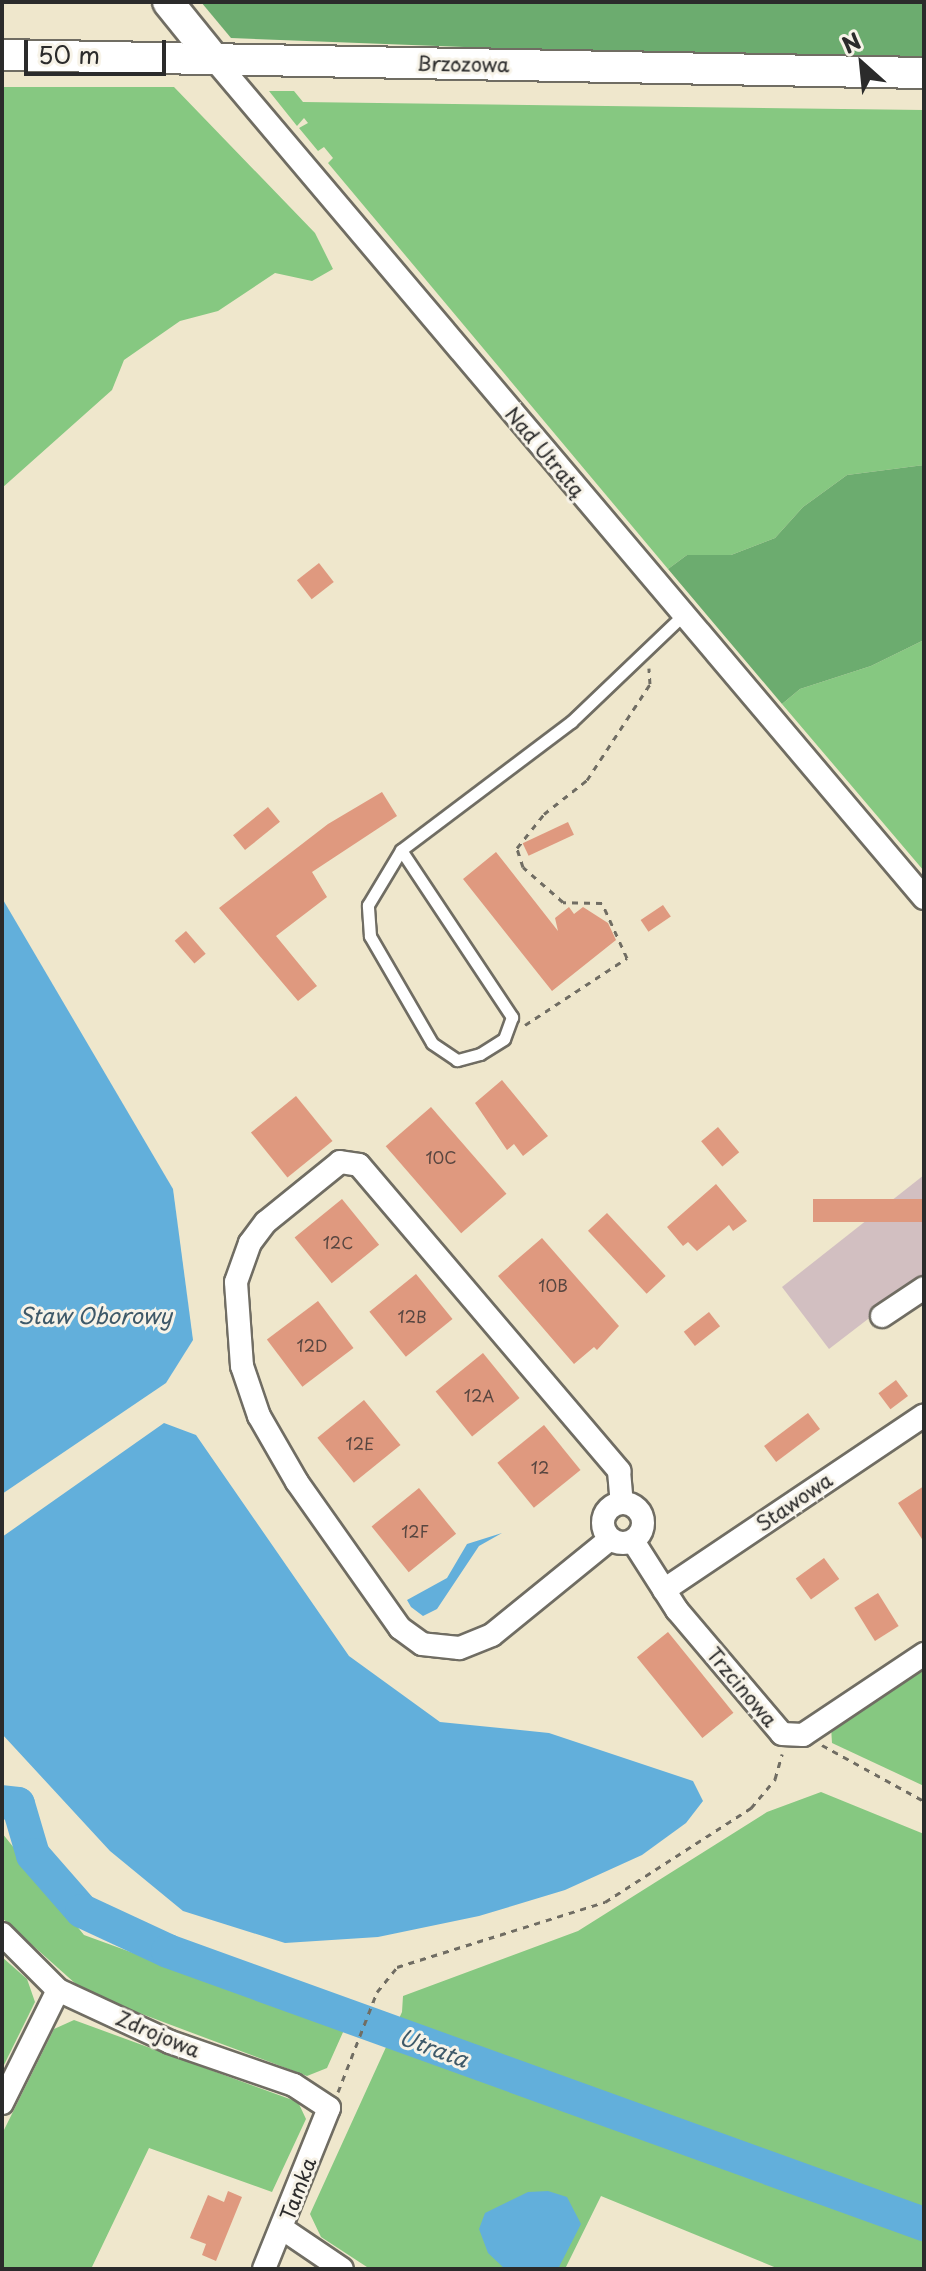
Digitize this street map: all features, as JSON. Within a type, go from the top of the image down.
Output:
[{"type":"street","name":"Nad Utratą","points":[[168,2],[924,898]]},
{"type":"street","name":"Brzozowa","points":[[2,55],[924,73]]},
{"type":"street","points":[[340,1162],[359,1165],[619,1471],[622,1503],[641,1515],[643,1526],[633,1541],[610,1539],[492,1635],[459,1648],[422,1644],[400,1628],[297,1482],[259,1416],[242,1366],[236,1282],[250,1243],[266,1222],[340,1162]]},
{"type":"street","points":[[882,1316],[924,1288]]},
{"type":"street","name":"Stawowa","points":[[664,1590],[924,1415]]},
{"type":"street","points":[[610,1539],[603,1527],[605,1514],[622,1503]]},
{"type":"street","name":"Trzcinowa","points":[[633,1541],[664,1590],[792,1735]]},
{"type":"street","points":[[792,1735],[924,1654]]},
{"type":"street","name":"Zdrojowa","points":[[2,1934],[58,1990],[170,2042],[294,2085],[329,2108]]},
{"type":"street","points":[[2,2103],[58,1990]]},
{"type":"street","name":"Tamka","points":[[264,2269],[283,2229],[329,2108]]},
{"type":"street","points":[[283,2229],[342,2269]]},
{"type":"lane","points":[[401,850],[512,1017],[504,1039],[480,1054],[457,1060],[432,1043],[405,1005],[370,936],[368,905],[401,850],[571,722],[683,615]]},
{"type":"path","points":[[504,1039],[627,958],[602,903],[563,902],[523,867],[517,848],[544,814],[587,780],[626,722],[650,684],[649,648]]},
{"type":"path","points":[[329,2108],[384,1978],[405,1961],[605,1902],[727,1826],[764,1796],[775,1779],[792,1735]]},
{"type":"path","name":"Trzcinowa","points":[[792,1735],[924,1801]]},
{"type":"shaded area","points":[[924,1175],[924,1276],[829,1349],[782,1287]]},
{"type":"green space","points":[[201,2],[924,2],[924,65],[231,38]]},
{"type":"green space","points":[[2,87],[174,87],[315,233],[333,269],[312,281],[275,273],[218,311],[180,321],[124,360],[112,390],[2,488]]},
{"type":"green space","points":[[269,91],[294,91],[303,102],[924,110],[924,465],[847,475],[803,507],[775,538],[731,555],[687,555],[668,569],[328,163],[333,158],[324,147],[318,151],[299,128],[308,123],[304,118],[297,126]]},
{"type":"green space","points":[[924,465],[924,640],[871,666],[800,689],[782,704],[668,569],[687,555],[731,555],[775,538],[803,507],[847,475]]},
{"type":"green space","points":[[924,640],[924,871],[782,704],[800,689],[871,666]]},
{"type":"green space","points":[[924,1665],[924,1786],[832,1743],[831,1726]]},
{"type":"green space","points":[[821,1792],[924,1834],[924,2269],[779,2269],[601,2196],[565,2269],[370,2269],[321,2237],[310,2214],[402,2012],[403,1996],[578,1931],[767,1812]]},
{"type":"green space","points":[[2,1833],[84,1935],[344,2030],[327,2068],[307,2076],[86,1993],[2,1918]]},
{"type":"green space","points":[[2,1957],[27,1979],[35,2002],[2,2069]]},
{"type":"green space","points":[[74,2020],[298,2102],[306,2119],[272,2192],[149,2148],[91,2269],[2,2269],[2,2134],[54,2029]]},
{"type":"water","name":"Staw Oborowy","points":[[2,898],[173,1189],[193,1340],[166,1383],[2,1494]]},
{"type":"water","points":[[164,1423],[196,1435],[349,1656],[440,1722],[549,1733],[693,1781],[703,1801],[686,1823],[642,1855],[565,1890],[479,1916],[378,1937],[285,1943],[183,1911],[110,1851],[2,1734],[2,1537]]},
{"type":"water","points":[[502,1533],[479,1546],[437,1609],[423,1616],[411,1607],[407,1600],[447,1578],[467,1544]]},
{"type":"water","points":[[548,2191],[567,2197],[581,2224],[558,2269],[505,2269],[488,2253],[479,2229],[485,2213],[528,2192]]},
{"type":"building","points":[[319,563],[334,582],[312,599],[297,580]]},
{"type":"building","points":[[382,792],[397,816],[312,872],[327,897],[276,936],[317,986],[298,1001],[219,908],[328,824]]},
{"type":"building","points":[[268,807],[280,822],[245,850],[233,835]]},
{"type":"building","points":[[568,822],[574,835],[529,856],[523,843]]},
{"type":"building","points":[[496,852],[558,931],[555,918],[569,907],[574,914],[583,907],[608,923],[616,940],[552,991],[463,879]]},
{"type":"building","points":[[663,905],[671,917],[648,932],[641,920]]},
{"type":"building","points":[[186,931],[206,954],[194,963],[175,941]]},
{"type":"building","points":[[502,1080],[548,1136],[523,1156],[514,1144],[507,1150],[475,1103]]},
{"type":"building","points":[[296,1096],[333,1141],[287,1178],[251,1133]]},
{"type":"building","points":[[431,1107],[506,1194],[461,1233],[386,1146]]},
{"type":"building","points":[[718,1127],[739,1152],[722,1166],[701,1141]]},
{"type":"building","points":[[716,1184],[747,1221],[733,1231],[729,1225],[697,1251],[688,1242],[683,1246],[667,1227]]},
{"type":"building","points":[[342,1199],[379,1245],[332,1283],[295,1237]]},
{"type":"building","points":[[813,1199],[924,1199],[924,1222],[813,1222]]},
{"type":"building","points":[[607,1213],[666,1276],[647,1294],[588,1231]]},
{"type":"building","points":[[542,1238],[619,1326],[597,1350],[594,1347],[574,1364],[498,1276]]},
{"type":"building","points":[[416,1274],[453,1319],[406,1357],[369,1312]]},
{"type":"building","points":[[318,1301],[354,1348],[302,1387],[267,1340]]},
{"type":"building","points":[[709,1312],[720,1326],[695,1346],[684,1332]]},
{"type":"building","points":[[483,1353],[520,1398],[472,1436],[436,1391]]},
{"type":"building","points":[[896,1380],[908,1396],[890,1409],[878,1393]]},
{"type":"building","points":[[364,1400],[401,1445],[354,1483],[317,1438]]},
{"type":"building","points":[[808,1413],[820,1429],[776,1462],[764,1446]]},
{"type":"building","points":[[544,1425],[581,1470],[534,1508],[497,1463]]},
{"type":"building","points":[[924,1486],[924,1542],[898,1503]]},
{"type":"building","points":[[419,1488],[456,1534],[409,1572],[372,1526]]},
{"type":"building","points":[[824,1558],[839,1579],[811,1600],[796,1579]]},
{"type":"building","points":[[878,1593],[899,1626],[875,1641],[854,1608]]},
{"type":"building","points":[[668,1632],[733,1713],[702,1738],[637,1657]]},
{"type":"building","points":[[228,2191],[242,2197],[216,2261],[202,2255],[206,2244],[190,2238],[208,2195],[224,2202]]},
{"type":"waterway","name":"Utrata","points":[[2,1802],[18,1804],[33,1855],[82,1911],[168,1951],[924,2224]]}]
